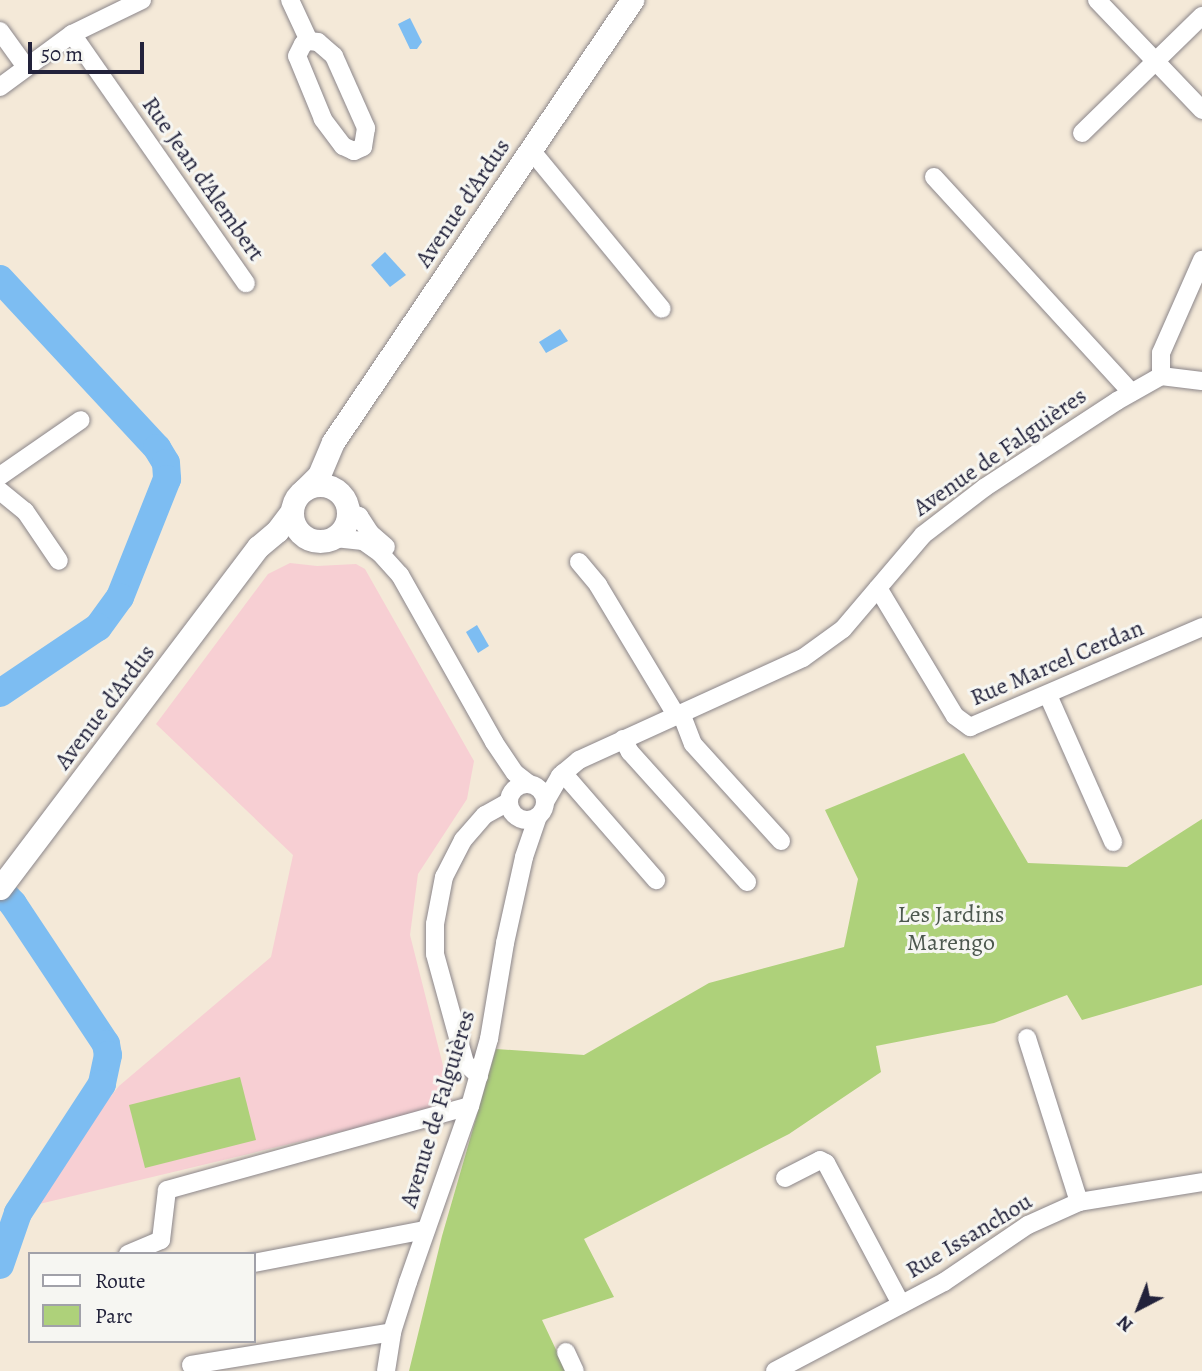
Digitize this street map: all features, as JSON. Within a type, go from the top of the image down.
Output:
[{"type":"main road","name":"Avenue d'Ardus","points":[[305,489],[319,475],[333,442],[632,0]]},
{"type":"main road","points":[[252,558],[272,547],[323,539],[345,527],[346,504],[336,463],[339,436]]},
{"type":"main road","points":[[323,539],[297,529],[292,511],[294,503],[305,489],[329,486],[346,504]]},
{"type":"main road","name":"Avenue d'Ardus","points":[[4,883],[258,547],[277,531],[292,511]]},
{"type":"street","points":[[0,87],[72,34],[142,0]]},
{"type":"street","points":[[290,0],[309,41]]},
{"type":"street","points":[[1097,0],[1202,110]]},
{"type":"street","points":[[1082,133],[1202,16]]},
{"type":"street","points":[[0,31],[26,67]]},
{"type":"street","name":"Rue Jean d'Alembert","points":[[72,34],[246,283]]},
{"type":"street","points":[[309,41],[318,42],[334,56],[366,128],[363,147],[355,151],[343,146],[323,119],[296,56],[303,44],[309,41]]},
{"type":"street","points":[[530,149],[662,309]]},
{"type":"street","points":[[934,177],[1131,392]]},
{"type":"street","points":[[1202,260],[1161,353],[1161,376],[1202,381]]},
{"type":"street","name":"Avenue de Falguières","points":[[386,1371],[392,1332],[470,1106],[489,1039],[505,943],[524,857],[542,809],[562,774],[579,760],[803,658],[844,629],[923,535],[948,515],[1131,392],[1161,376]]},
{"type":"street","points":[[0,476],[81,420]]},
{"type":"street","points":[[0,491],[24,511],[59,561]]},
{"type":"street","points":[[346,504],[359,516],[370,533],[384,544],[397,564],[400,575]]},
{"type":"street","points":[[323,539],[363,541],[380,553],[400,575],[495,741],[521,780],[542,792],[542,809],[522,820],[510,803]]},
{"type":"street","points":[[579,562],[598,585],[679,714],[693,744],[781,841]]},
{"type":"street","name":"Rue Marcel Cerdan","points":[[878,588],[956,716],[970,727],[1202,627]]},
{"type":"street","points":[[1048,695],[1113,842]]},
{"type":"street","points":[[623,739],[630,752],[747,881]]},
{"type":"street","name":"Avenue de Falguières","points":[[495,741],[524,857]]},
{"type":"street","points":[[562,774],[656,880]]},
{"type":"street","name":"Avenue de Falguières","points":[[531,784],[562,774]]},
{"type":"street","points":[[479,1076],[464,1063],[435,954],[435,924],[444,877],[463,840],[485,815],[510,803],[516,786],[531,784]]},
{"type":"street","points":[[1027,1038],[1079,1202]]},
{"type":"street","points":[[133,1252],[161,1240],[167,1190],[470,1106]]},
{"type":"street","points":[[785,1178],[820,1160],[826,1163],[901,1304]]},
{"type":"street","name":"Rue Issanchou","points":[[775,1371],[944,1282],[1028,1225],[1079,1202],[1202,1182]]},
{"type":"street","points":[[256,1263],[426,1230]]},
{"type":"street","points":[[191,1365],[392,1332]]},
{"type":"street","points":[[566,1352],[575,1371]]},
{"type":"shaded area","points":[[290,563],[317,566],[356,564],[365,569],[474,761],[467,799],[418,874],[410,935],[453,1105],[35,1205],[79,1136],[119,1086],[271,957],[293,855],[156,724],[268,574]]},
{"type":"green space","name":"Les Jardins Marengo","points":[[964,753],[1028,863],[1127,867],[1202,819],[1202,985],[1082,1020],[1067,995],[994,1023],[876,1046],[881,1072],[789,1134],[584,1239],[614,1297],[542,1320],[566,1371],[409,1371],[442,1236],[496,1049],[584,1055],[709,983],[844,947],[858,879],[825,810]]},
{"type":"green space","points":[[240,1077],[256,1140],[145,1168],[129,1105]]},
{"type":"water","points":[[410,18],[422,42],[417,49],[410,49],[398,24]]},
{"type":"water","points":[[385,252],[406,275],[390,287],[371,265]]},
{"type":"water","points":[[560,329],[568,341],[546,353],[539,342]]},
{"type":"water","points":[[477,625],[489,646],[478,653],[466,632]]},
{"type":"waterway","points":[[0,279],[157,448],[166,463],[167,479],[120,597],[98,627],[0,693]]},
{"type":"waterway","points":[[0,890],[13,904],[106,1044],[108,1055],[102,1084],[18,1213],[0,1265]]}]
